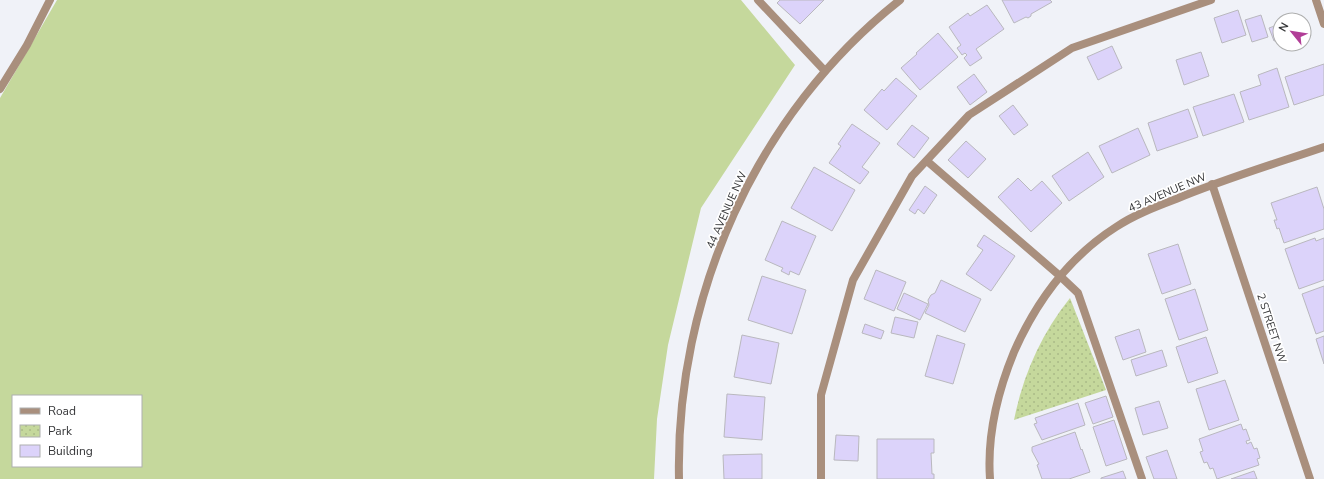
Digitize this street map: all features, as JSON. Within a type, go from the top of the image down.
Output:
[{"type":"street","points":[[0,89],[27,45],[50,0]]},
{"type":"street","points":[[758,0],[825,71]]},
{"type":"street","name":"44 AVENUE NW","points":[[679,479],[680,423],[690,351],[701,303],[719,250],[735,211],[747,186],[775,138],[799,104],[825,71],[855,40],[900,0]]},
{"type":"street","points":[[821,479],[821,395],[853,280],[912,176],[969,115],[1072,48],[1211,0]]},
{"type":"street","points":[[1316,0],[1324,24]]},
{"type":"street","name":"43 AVENUE NW","points":[[990,479],[994,419],[1000,391],[1009,364],[1019,341],[1044,296],[1077,258],[1115,228],[1136,215],[1212,184],[1324,147]]},
{"type":"street","points":[[927,161],[1078,293],[1142,479]]},
{"type":"street","name":"2 STREET NW","points":[[1212,184],[1310,479]]},
{"type":"green space","points":[[57,0],[741,0],[795,65],[701,208],[668,345],[657,419],[654,479],[0,479],[0,98]]},
{"type":"green space","points":[[1070,298],[1106,390],[1014,420],[1022,387],[1034,356],[1050,326]]},
{"type":"building","points":[[780,0],[824,0],[800,24],[777,3]]},
{"type":"building","points":[[1002,0],[1050,0],[1052,2],[1031,14],[1028,18],[1026,17],[1014,23]]},
{"type":"building","points":[[987,5],[1004,29],[976,49],[982,58],[970,66],[964,58],[967,55],[965,53],[962,55],[957,48],[961,45],[949,27],[968,13],[970,16]]},
{"type":"building","points":[[1238,10],[1246,35],[1222,43],[1214,18]]},
{"type":"building","points":[[1261,15],[1268,37],[1252,42],[1245,20]]},
{"type":"building","points":[[1272,27],[1272,36],[1269,28]]},
{"type":"building","points":[[938,33],[958,57],[920,90],[901,68]]},
{"type":"building","points":[[1112,46],[1122,68],[1098,80],[1087,57]]},
{"type":"building","points":[[1201,52],[1209,76],[1184,85],[1176,60]]},
{"type":"building","points":[[1324,64],[1324,95],[1294,105],[1285,77]]},
{"type":"building","points":[[1277,68],[1289,107],[1249,120],[1240,92],[1261,85],[1258,75]]},
{"type":"building","points":[[974,74],[987,92],[970,105],[957,87]]},
{"type":"building","points":[[896,78],[917,96],[887,130],[864,110],[882,89],[884,91]]},
{"type":"building","points":[[1234,94],[1244,122],[1203,136],[1193,107]]},
{"type":"building","points":[[1013,105],[1028,125],[1014,135],[999,116]]},
{"type":"building","points":[[1188,109],[1198,137],[1157,151],[1148,123]]},
{"type":"building","points":[[852,124],[880,143],[862,167],[869,172],[860,184],[829,163],[841,146],[838,144]]},
{"type":"building","points":[[912,125],[929,138],[914,158],[897,144]]},
{"type":"building","points":[[1138,128],[1150,155],[1112,173],[1099,146]]},
{"type":"building","points":[[966,141],[986,159],[968,178],[948,160]]},
{"type":"building","points":[[1088,152],[1104,177],[1069,201],[1052,176]]},
{"type":"building","points":[[814,167],[855,190],[832,231],[791,208]]},
{"type":"building","points":[[1018,178],[1031,191],[1042,181],[1062,203],[1031,232],[998,197]]},
{"type":"building","points":[[925,186],[937,195],[924,214],[918,209],[915,214],[909,210]]},
{"type":"building","points":[[1317,187],[1324,209],[1324,229],[1284,243],[1279,228],[1277,229],[1274,220],[1277,220],[1271,203]]},
{"type":"building","points":[[782,221],[816,236],[799,275],[790,271],[789,275],[781,271],[783,268],[765,260]]},
{"type":"building","points":[[984,235],[1015,256],[991,291],[966,274],[983,250],[977,246]]},
{"type":"building","points":[[1315,238],[1316,241],[1324,238],[1324,280],[1299,289],[1285,249]]},
{"type":"building","points":[[1178,244],[1191,284],[1162,294],[1148,254]]},
{"type":"building","points":[[876,270],[906,282],[894,311],[864,299]]},
{"type":"building","points":[[762,276],[806,290],[792,334],[748,320]]},
{"type":"building","points":[[941,280],[981,299],[965,332],[925,313],[929,305],[928,300],[931,295],[935,293]]},
{"type":"building","points":[[1324,286],[1324,331],[1316,334],[1302,294]]},
{"type":"building","points":[[1195,289],[1208,330],[1179,340],[1165,299]]},
{"type":"building","points":[[904,293],[928,304],[920,320],[897,309]]},
{"type":"building","points":[[895,317],[918,322],[914,338],[891,333]]},
{"type":"building","points":[[865,324],[884,331],[881,339],[862,333]]},
{"type":"building","points":[[1139,329],[1146,352],[1123,360],[1115,337]]},
{"type":"building","points":[[742,335],[779,343],[771,384],[734,377]]},
{"type":"building","points":[[937,335],[965,344],[953,384],[925,376]]},
{"type":"building","points":[[1324,336],[1324,364],[1316,339]]},
{"type":"building","points":[[1206,337],[1218,373],[1188,383],[1176,347]]},
{"type":"building","points":[[1162,350],[1167,366],[1136,376],[1131,360]]},
{"type":"building","points":[[1225,380],[1239,420],[1209,430],[1196,389]]},
{"type":"building","points":[[727,394],[765,397],[762,440],[724,437]]},
{"type":"building","points":[[1106,396],[1113,417],[1093,424],[1085,403]]},
{"type":"building","points":[[1159,401],[1168,428],[1143,435],[1135,408]]},
{"type":"building","points":[[1078,403],[1085,425],[1042,440],[1034,424],[1037,423],[1035,418]]},
{"type":"building","points":[[1114,420],[1127,459],[1106,466],[1093,427]]},
{"type":"building","points":[[1241,424],[1243,430],[1246,429],[1250,440],[1246,441],[1247,444],[1251,442],[1254,449],[1257,448],[1260,458],[1257,459],[1259,465],[1217,479],[1213,468],[1210,469],[1207,462],[1204,463],[1200,452],[1203,451],[1199,439]]},
{"type":"building","points":[[1075,432],[1090,472],[1069,479],[1042,479],[1037,465],[1039,464],[1032,451],[1032,447]]},
{"type":"building","points":[[836,435],[859,436],[858,461],[834,460]]},
{"type":"building","points":[[877,439],[934,439],[934,453],[931,453],[932,474],[934,474],[934,479],[877,479]]},
{"type":"building","points":[[1167,450],[1177,479],[1154,479],[1146,457]]},
{"type":"building","points":[[762,454],[762,479],[724,479],[723,455]]},
{"type":"building","points":[[1123,471],[1126,479],[1101,479],[1101,478]]},
{"type":"building","points":[[1254,471],[1257,479],[1231,479]]}]
